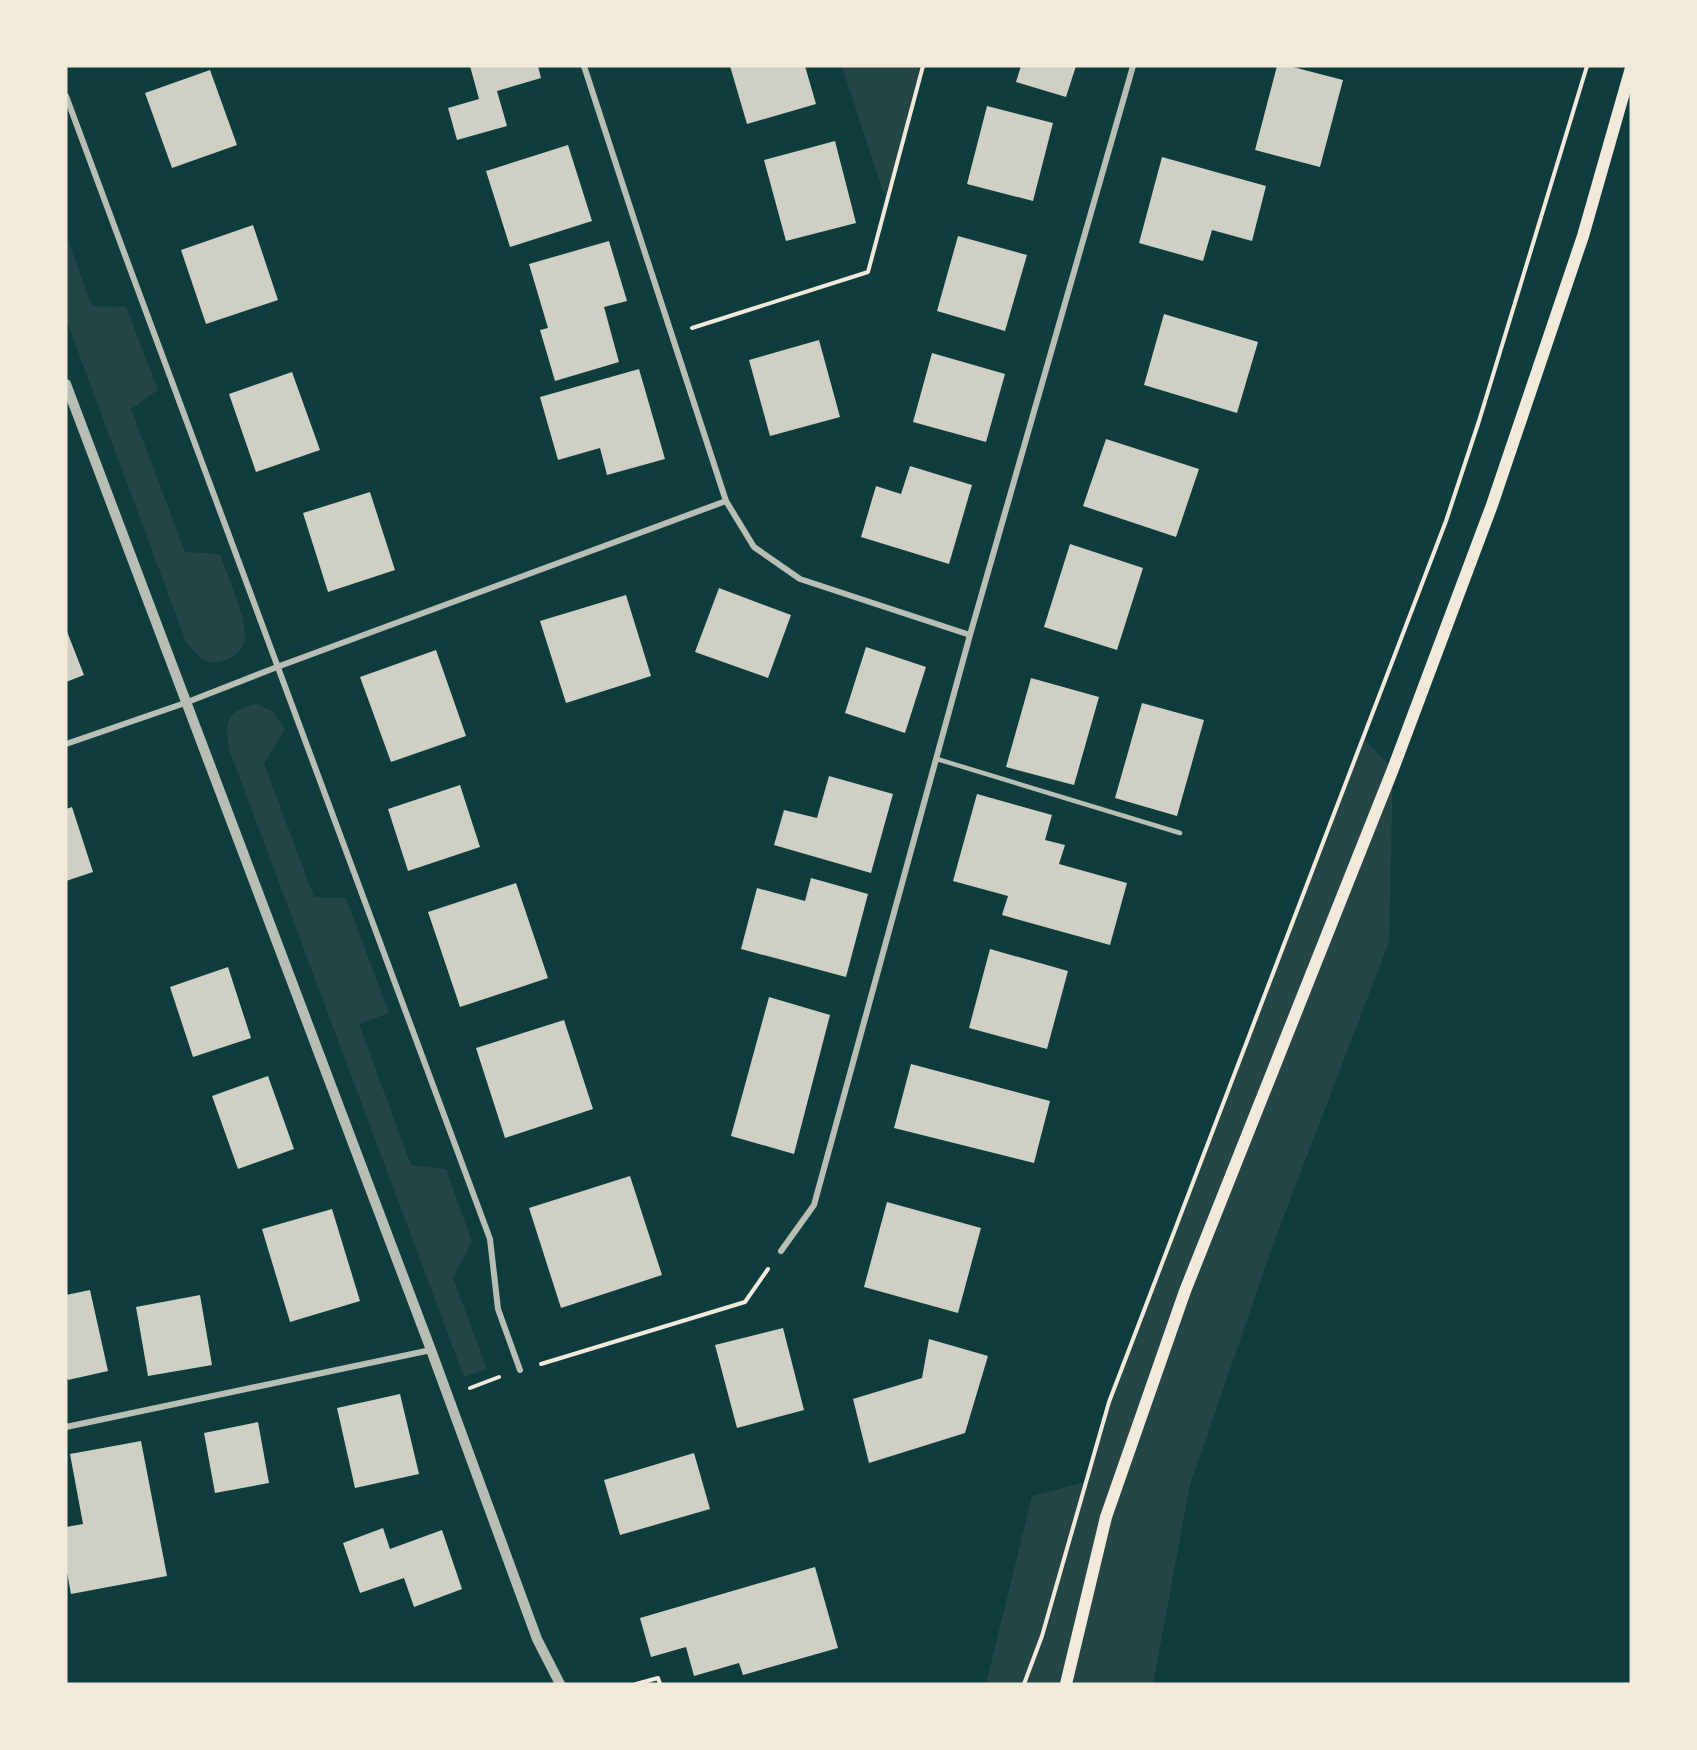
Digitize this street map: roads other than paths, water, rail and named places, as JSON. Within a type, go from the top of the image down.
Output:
[{"type":"main road","points":[[1066,1684],[1106,1517],[1185,1291],[1393,769],[1492,505],[1582,236],[1631,68]]},
{"type":"street","points":[[584,66],[726,501],[754,547],[800,579],[970,635]]},
{"type":"street","points":[[780,1251],[814,1205],[970,635],[1133,66]]},
{"type":"street","points":[[66,96],[490,1239],[498,1309],[520,1370]]},
{"type":"street","points":[[66,384],[431,1350],[537,1639],[560,1684]]},
{"type":"street","points":[[66,744],[185,703],[726,501]]},
{"type":"street","points":[[66,1426],[431,1350]]},
{"type":"lane","points":[[937,759],[1180,833]]}]
